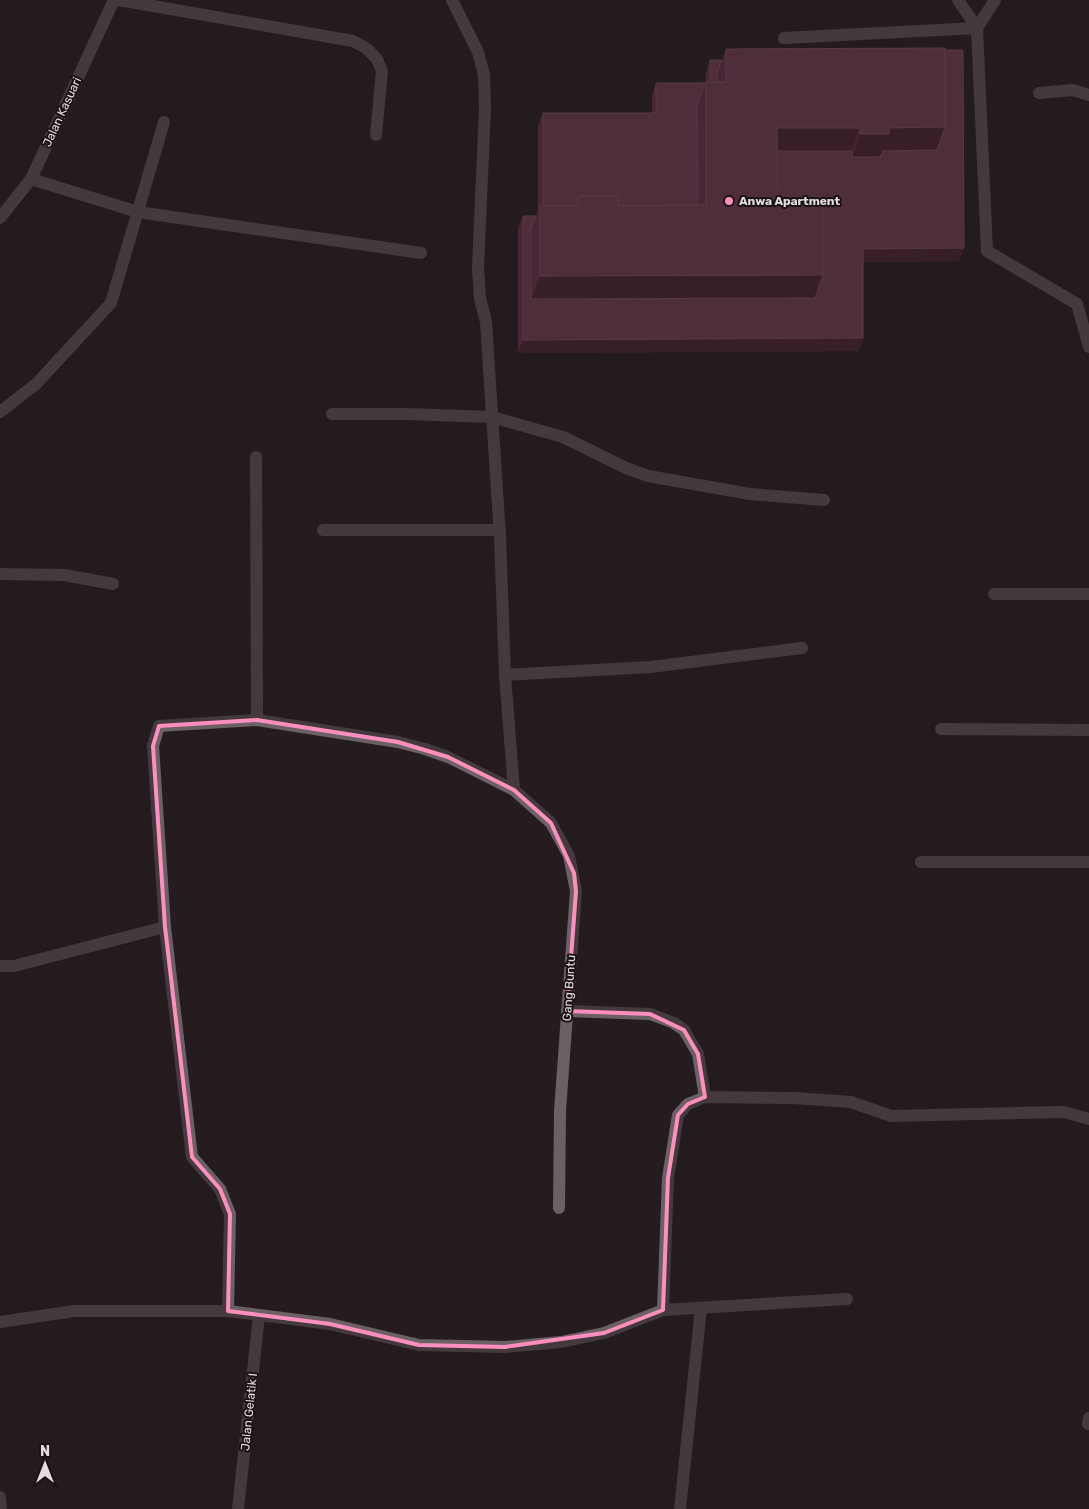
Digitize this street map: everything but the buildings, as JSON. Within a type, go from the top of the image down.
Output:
[{"type":"street","name":"Jalan Kasuari","points":[[0,218],[31,179],[114,0]]},
{"type":"street","points":[[119,0],[353,41],[366,48],[377,59],[382,71],[376,135]]},
{"type":"street","points":[[452,0],[478,52],[484,76],[485,108],[478,268],[480,298],[486,322],[500,530],[505,675],[514,790]]},
{"type":"street","points":[[958,0],[978,28],[987,251],[1083,304],[1089,347]]},
{"type":"street","points":[[978,28],[995,0]]},
{"type":"street","points":[[784,38],[978,28]]},
{"type":"street","points":[[1039,93],[1073,90],[1089,95]]},
{"type":"street","points":[[0,412],[36,384],[111,303],[164,122]]},
{"type":"street","points":[[31,179],[138,212],[420,253]]},
{"type":"street","points":[[332,414],[492,417],[563,437],[648,476],[750,494],[824,500]]},
{"type":"street","points":[[256,457],[257,720]]},
{"type":"street","points":[[323,530],[500,530]]},
{"type":"street","points":[[0,574],[64,575],[113,584]]},
{"type":"street","points":[[994,594],[1089,594]]},
{"type":"street","points":[[505,675],[651,667],[802,648]]},
{"type":"street","name":"Gang Buntu","points":[[164,927],[153,746],[159,726],[257,720],[398,742],[425,749],[448,758],[514,790],[551,823],[569,856],[576,891],[560,1111],[559,1208]]},
{"type":"street","points":[[941,729],[1089,730]]},
{"type":"street","points":[[921,862],[1089,862]]},
{"type":"street","points":[[0,966],[14,966],[164,927],[192,1157],[220,1189],[230,1214],[228,1311]]},
{"type":"street","points":[[568,1011],[650,1014],[674,1023],[684,1030],[698,1054],[705,1098]]},
{"type":"street","points":[[663,1310],[668,1178],[678,1115],[688,1104],[705,1098],[794,1098],[851,1102],[891,1116],[1064,1112],[1089,1119]]},
{"type":"street","points":[[0,1322],[74,1311],[228,1311],[330,1324],[419,1345],[505,1347],[561,1342],[604,1333],[663,1310],[847,1299]]},
{"type":"street","points":[[680,1509],[701,1308]]},
{"type":"street","name":"Jalan Gelatik I","points":[[238,1509],[259,1315]]},
{"type":"street","points":[[0,1497],[1,1509]]},
{"type":"highlighted area","points":[[257,720],[398,742],[448,757],[514,790],[551,823],[574,873],[576,891],[567,1011],[650,1014],[684,1030],[698,1054],[705,1097],[688,1104],[678,1115],[668,1178],[663,1310],[604,1333],[505,1347],[419,1345],[330,1324],[228,1311],[230,1214],[220,1189],[192,1157],[165,927],[153,746],[159,726]]},
{"type":"place","name":"Anwa Apartment","points":[[729,201]]}]
